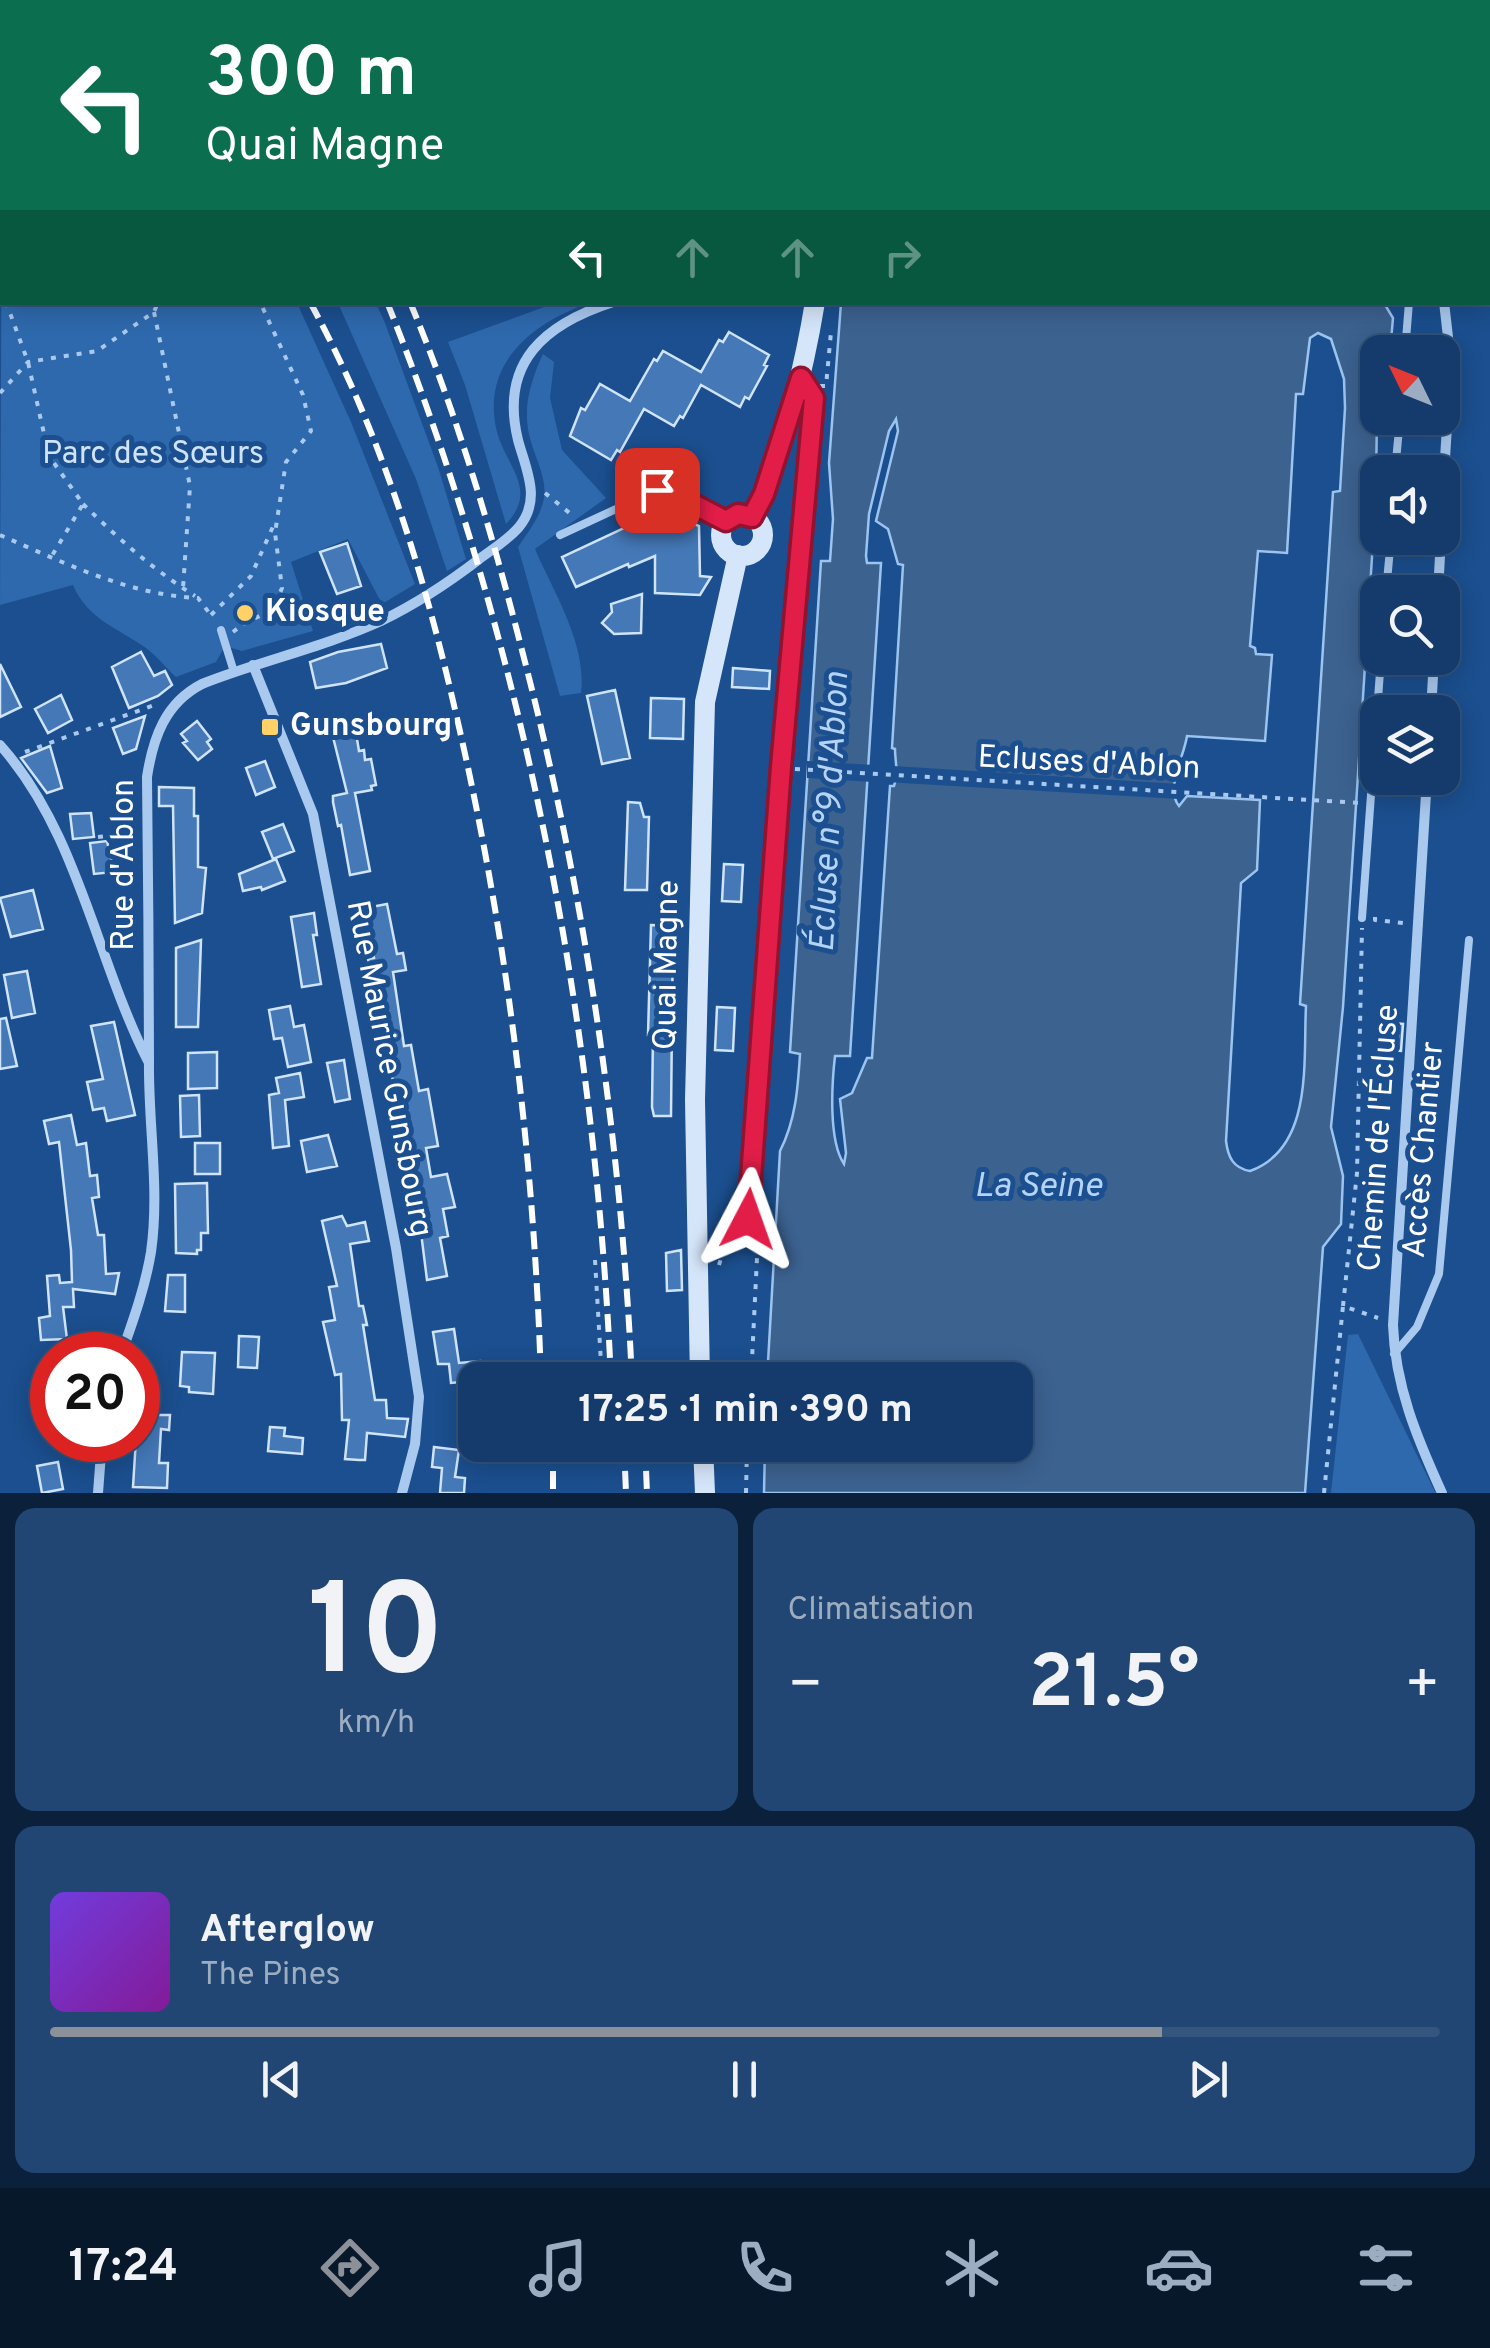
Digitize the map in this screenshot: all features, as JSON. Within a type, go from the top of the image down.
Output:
[{"type":"main road","points":[[752,517],[764,494],[801,378],[814,305]]},
{"type":"main road","points":[[738,514],[752,517],[761,526],[762,539],[750,554],[738,555],[723,544],[721,532],[726,521],[738,514]]},
{"type":"main road","name":"Quai Magne","points":[[700,1362],[696,1100],[704,702],[738,555]]},
{"type":"main road","points":[[704,1462],[705,1493]]},
{"type":"street","points":[[181,698],[193,688],[234,672],[355,632],[463,572],[517,529],[526,514],[532,486],[514,420],[515,390],[524,362],[550,331],[606,305]]},
{"type":"street","points":[[1444,305],[1451,363],[1445,455]]},
{"type":"street","name":"Rue Maurice Gunsbourg","points":[[253,665],[313,814],[396,1248],[418,1397],[415,1444],[402,1493]]},
{"type":"street","name":"Rue d'Ablon","points":[[129,1332],[145,1284],[154,1202],[146,777],[162,722],[181,698]]},
{"type":"street","points":[[0,745],[20,769],[50,820],[130,1024],[149,1062]]},
{"type":"street","name":"Chemin de l'Écluse","points":[[1426,795],[1394,1354],[1415,1433],[1442,1493]]},
{"type":"street","points":[[98,1493],[100,1462]]},
{"type":"lane","points":[[1406,335],[1408,305]]},
{"type":"lane","points":[[748,1222],[781,767],[814,398],[801,378]]},
{"type":"lane","points":[[560,535],[657,490],[668,491],[726,521]]},
{"type":"lane","points":[[222,635],[234,672]]},
{"type":"lane","points":[[1362,918],[1380,675]]},
{"type":"lane","name":"Accès Chantier","points":[[1394,1354],[1416,1327],[1439,1274],[1469,940]]},
{"type":"path","points":[[7,305],[28,362],[48,456],[83,504],[121,543],[198,598],[222,635],[272,610],[278,600],[282,588],[275,533],[286,462],[311,430],[303,395],[261,305]]},
{"type":"path","points":[[157,305],[154,312],[190,486],[183,588]]},
{"type":"path","points":[[0,393],[28,362],[97,351],[154,312]]},
{"type":"path","points":[[814,398],[820,386],[826,386],[832,322]]},
{"type":"path","points":[[532,486],[549,494],[584,524]]},
{"type":"path","points":[[50,558],[83,504]]},
{"type":"path","points":[[211,615],[251,576],[277,516]]},
{"type":"path","points":[[0,536],[128,585],[198,598]]},
{"type":"path","points":[[20,753],[146,706],[181,698]]},
{"type":"path","name":"Ecluses d'Ablon","points":[[794,769],[1361,804]]},
{"type":"path","points":[[98,838],[148,831]]},
{"type":"path","points":[[1324,1493],[1357,1172],[1362,918]]},
{"type":"path","points":[[1375,920],[1386,922]]},
{"type":"path","points":[[717,1273],[733,1220]]},
{"type":"path","points":[[748,1222],[759,1232],[760,1244],[752,1362]]},
{"type":"path","points":[[595,1260],[601,1362]]},
{"type":"path","points":[[1344,1306],[1394,1325]]},
{"type":"path","points":[[746,1493],[747,1462]]},
{"type":"green space","name":"Parc des Sœurs","points":[[1,305],[298,305],[351,422],[415,584],[382,604],[348,539],[291,562],[313,631],[242,651],[225,646],[216,662],[176,677],[146,648],[95,615],[73,585],[0,605]]},
{"type":"green space","points":[[339,305],[377,305],[385,323],[438,467],[466,559],[447,571],[416,479]]},
{"type":"green space","points":[[550,305],[584,305],[530,335],[515,349],[496,386],[497,432],[520,489],[520,500],[506,524],[465,385],[448,342]]},
{"type":"green space","points":[[543,354],[554,362],[550,398],[562,450],[606,498],[535,549],[579,656],[581,693],[560,696],[518,547],[537,517],[545,491],[529,433],[527,410],[530,388]]},
{"type":"green space","points":[[1358,1334],[1436,1493],[1331,1493],[1348,1335]]},
{"type":"water","name":"La Seine","points":[[841,305],[1385,305],[1393,318],[1392,335],[1360,335],[1360,435],[1377,435],[1376,455],[1360,455],[1360,555],[1372,555],[1371,575],[1360,575],[1360,675],[1364,675],[1363,695],[1360,695],[1343,1007],[1331,1127],[1343,1176],[1341,1224],[1323,1247],[1305,1493],[764,1493],[765,1462],[1033,1462],[1033,1362],[768,1362],[780,1151],[793,1115],[800,1054],[790,1052],[821,561],[830,561],[833,519],[829,463]],"holes":[[[1318,333],[1331,339],[1344,379],[1340,491],[1333,492],[1300,1004],[1306,1006],[1304,1076],[1295,1123],[1285,1143],[1271,1160],[1250,1171],[1232,1161],[1226,1141],[1241,883],[1257,870],[1260,800],[1187,796],[1179,806],[1175,782],[1187,736],[1265,741],[1272,655],[1256,654],[1250,646],[1258,551],[1287,553],[1296,394],[1303,394],[1310,338]],[[896,419],[898,431],[876,521],[888,529],[898,564],[903,565],[892,748],[896,776],[894,786],[890,786],[872,1058],[867,1058],[852,1093],[840,1099],[844,1164],[833,1126],[833,1080],[835,1056],[850,1056],[881,563],[867,563],[866,556],[869,514],[889,431]]]},
{"type":"pier","points":[[807,761],[874,765],[873,782],[807,778]]},
{"type":"pier","points":[[893,766],[1180,784],[1179,799],[886,782],[892,777]]},
{"type":"building","points":[[729,332],[769,355],[749,399],[745,397],[740,407],[701,385],[683,418],[680,416],[674,426],[644,409],[620,452],[617,450],[611,460],[570,436],[581,408],[585,410],[600,384],[630,401],[654,359],[657,361],[663,351],[701,372],[719,340],[723,342]]},
{"type":"building","points":[[661,508],[699,526],[700,576],[711,577],[700,595],[655,593],[655,556],[576,587],[562,557]]},
{"type":"building","points":[[347,543],[361,586],[337,594],[320,552]]},
{"type":"building","points":[[642,594],[641,633],[614,634],[602,623],[612,612],[611,604]]},
{"type":"building","points":[[381,644],[387,668],[346,683],[316,688],[310,662]]},
{"type":"building","points":[[141,652],[154,676],[165,671],[172,685],[158,696],[129,708],[112,667]]},
{"type":"building","points":[[0,664],[21,707],[0,717]]},
{"type":"building","points":[[733,668],[770,671],[769,689],[732,687]]},
{"type":"building","points":[[615,690],[630,758],[602,764],[587,696]]},
{"type":"building","points":[[61,695],[72,720],[48,733],[35,709]]},
{"type":"building","points":[[651,698],[684,699],[683,739],[650,738]]},
{"type":"building","points":[[145,716],[136,749],[123,754],[113,728]]},
{"type":"building","points":[[197,721],[211,739],[207,742],[212,749],[198,760],[183,743],[187,741],[181,734]]},
{"type":"building","points":[[354,721],[359,751],[364,750],[365,760],[371,759],[376,785],[371,786],[372,790],[355,793],[370,871],[350,875],[333,802],[333,796],[347,793],[330,725]]},
{"type":"building","points":[[50,746],[62,788],[47,793],[21,758]]},
{"type":"building","points":[[265,761],[275,787],[256,795],[246,768]]},
{"type":"building","points":[[159,787],[194,788],[198,867],[206,868],[202,913],[175,923],[173,806],[159,806]]},
{"type":"building","points":[[628,802],[640,803],[644,817],[649,817],[647,890],[625,890]]},
{"type":"building","points":[[91,813],[94,837],[73,839],[70,814]]},
{"type":"building","points":[[283,824],[294,851],[273,859],[262,832]]},
{"type":"building","points":[[107,841],[114,872],[94,874],[90,843]]},
{"type":"building","points":[[276,859],[285,881],[262,890],[261,887],[243,891],[239,874]]},
{"type":"building","points":[[724,864],[743,865],[741,902],[722,901]]},
{"type":"building","points":[[33,890],[43,929],[11,937],[0,898]]},
{"type":"building","points":[[387,904],[397,954],[403,953],[406,970],[393,972],[404,1046],[411,1045],[419,1091],[428,1089],[438,1146],[426,1148],[431,1177],[447,1174],[455,1207],[443,1209],[448,1236],[440,1238],[447,1276],[427,1280],[414,1177],[409,1178],[405,1152],[401,1152],[396,1121],[401,1120],[368,959],[374,958],[366,912]]},
{"type":"building","points":[[314,913],[317,935],[313,935],[321,984],[302,987],[291,917]]},
{"type":"building","points":[[651,925],[673,926],[671,1116],[654,1116],[652,1107],[653,1035],[648,1035]]},
{"type":"building","points":[[201,940],[198,1027],[176,1027],[176,948]]},
{"type":"building","points":[[27,971],[35,1013],[12,1018],[4,975]]},
{"type":"building","points":[[290,1006],[294,1027],[304,1025],[311,1062],[288,1067],[282,1038],[274,1039],[269,1010]]},
{"type":"building","points":[[717,1007],[735,1008],[733,1051],[715,1050]]},
{"type":"building","points":[[6,1018],[17,1066],[0,1069],[0,1019]]},
{"type":"building","points":[[114,1022],[135,1115],[107,1121],[104,1108],[93,1110],[87,1082],[103,1079],[91,1026]]},
{"type":"building","points":[[1382,1022],[1403,1024],[1401,1051],[1380,1049]]},
{"type":"building","points":[[217,1052],[217,1088],[188,1089],[188,1053]]},
{"type":"building","points":[[344,1060],[350,1099],[335,1102],[327,1063]]},
{"type":"building","points":[[300,1073],[304,1097],[285,1100],[289,1146],[273,1148],[269,1095],[279,1093],[276,1078]]},
{"type":"building","points":[[199,1095],[200,1136],[181,1137],[180,1096]]},
{"type":"building","points":[[71,1115],[77,1145],[86,1143],[90,1176],[97,1175],[99,1197],[92,1198],[98,1235],[104,1235],[106,1274],[119,1273],[115,1294],[73,1289],[74,1307],[63,1307],[66,1332],[40,1332],[39,1318],[50,1316],[47,1276],[59,1275],[60,1283],[72,1282],[59,1142],[49,1144],[44,1121]]},
{"type":"building","points":[[328,1135],[337,1166],[307,1172],[301,1141]]},
{"type":"building","points":[[195,1143],[220,1143],[220,1174],[195,1174]]},
{"type":"building","points":[[207,1183],[208,1233],[201,1233],[201,1250],[197,1254],[176,1253],[175,1184]]},
{"type":"building","points":[[342,1216],[347,1226],[365,1222],[369,1241],[350,1244],[359,1306],[363,1306],[367,1325],[363,1325],[375,1400],[386,1400],[387,1418],[408,1419],[405,1437],[367,1433],[365,1460],[345,1459],[349,1420],[342,1420],[341,1374],[335,1375],[323,1322],[335,1320],[329,1287],[337,1286],[322,1221]]},
{"type":"building","points":[[681,1250],[682,1290],[667,1291],[666,1253]]},
{"type":"building","points":[[168,1275],[185,1275],[185,1312],[165,1311]]},
{"type":"building","points":[[454,1329],[458,1382],[451,1383],[449,1364],[438,1364],[433,1332]]},
{"type":"building","points":[[239,1336],[259,1337],[257,1368],[238,1367]]},
{"type":"building","points":[[182,1352],[215,1353],[213,1394],[189,1392],[189,1387],[180,1386]]},
{"type":"building","points":[[160,1415],[170,1415],[169,1430],[161,1429],[160,1446]]},
{"type":"building","points":[[270,1427],[285,1428],[284,1436],[303,1438],[302,1454],[268,1451]]},
{"type":"building","points":[[434,1447],[458,1450],[455,1477],[465,1478],[464,1493],[440,1493],[442,1468],[432,1467]]},
{"type":"building","points":[[58,1462],[63,1489],[42,1493],[37,1466]]},
{"type":"building","points":[[135,1462],[168,1463],[167,1488],[133,1487]]},
{"type":"railway","points":[[312,305],[358,401],[397,503],[443,661],[474,796],[515,1045],[532,1212],[540,1362]]},
{"type":"railway","points":[[388,305],[435,431],[477,562],[544,832],[569,968],[588,1106],[610,1362]]},
{"type":"railway","points":[[411,305],[460,435],[488,525],[525,662],[565,839],[609,1109],[631,1362]]},
{"type":"railway","points":[[553,1462],[553,1493]]},
{"type":"railway","points":[[625,1462],[626,1493]]},
{"type":"railway","points":[[646,1462],[647,1493]]},
{"type":"place","name":"Kiosque","points":[[245,613]]},
{"type":"place","name":"Gunsbourg","points":[[270,727]]},
{"type":"route","points":[[657,490],[668,491],[726,521],[738,514],[752,517],[764,494],[801,378],[814,398],[781,767],[748,1219]]},
{"type":"water label","name":"Écluse n°9 d'Ablon","points":[[831,812]]}]
